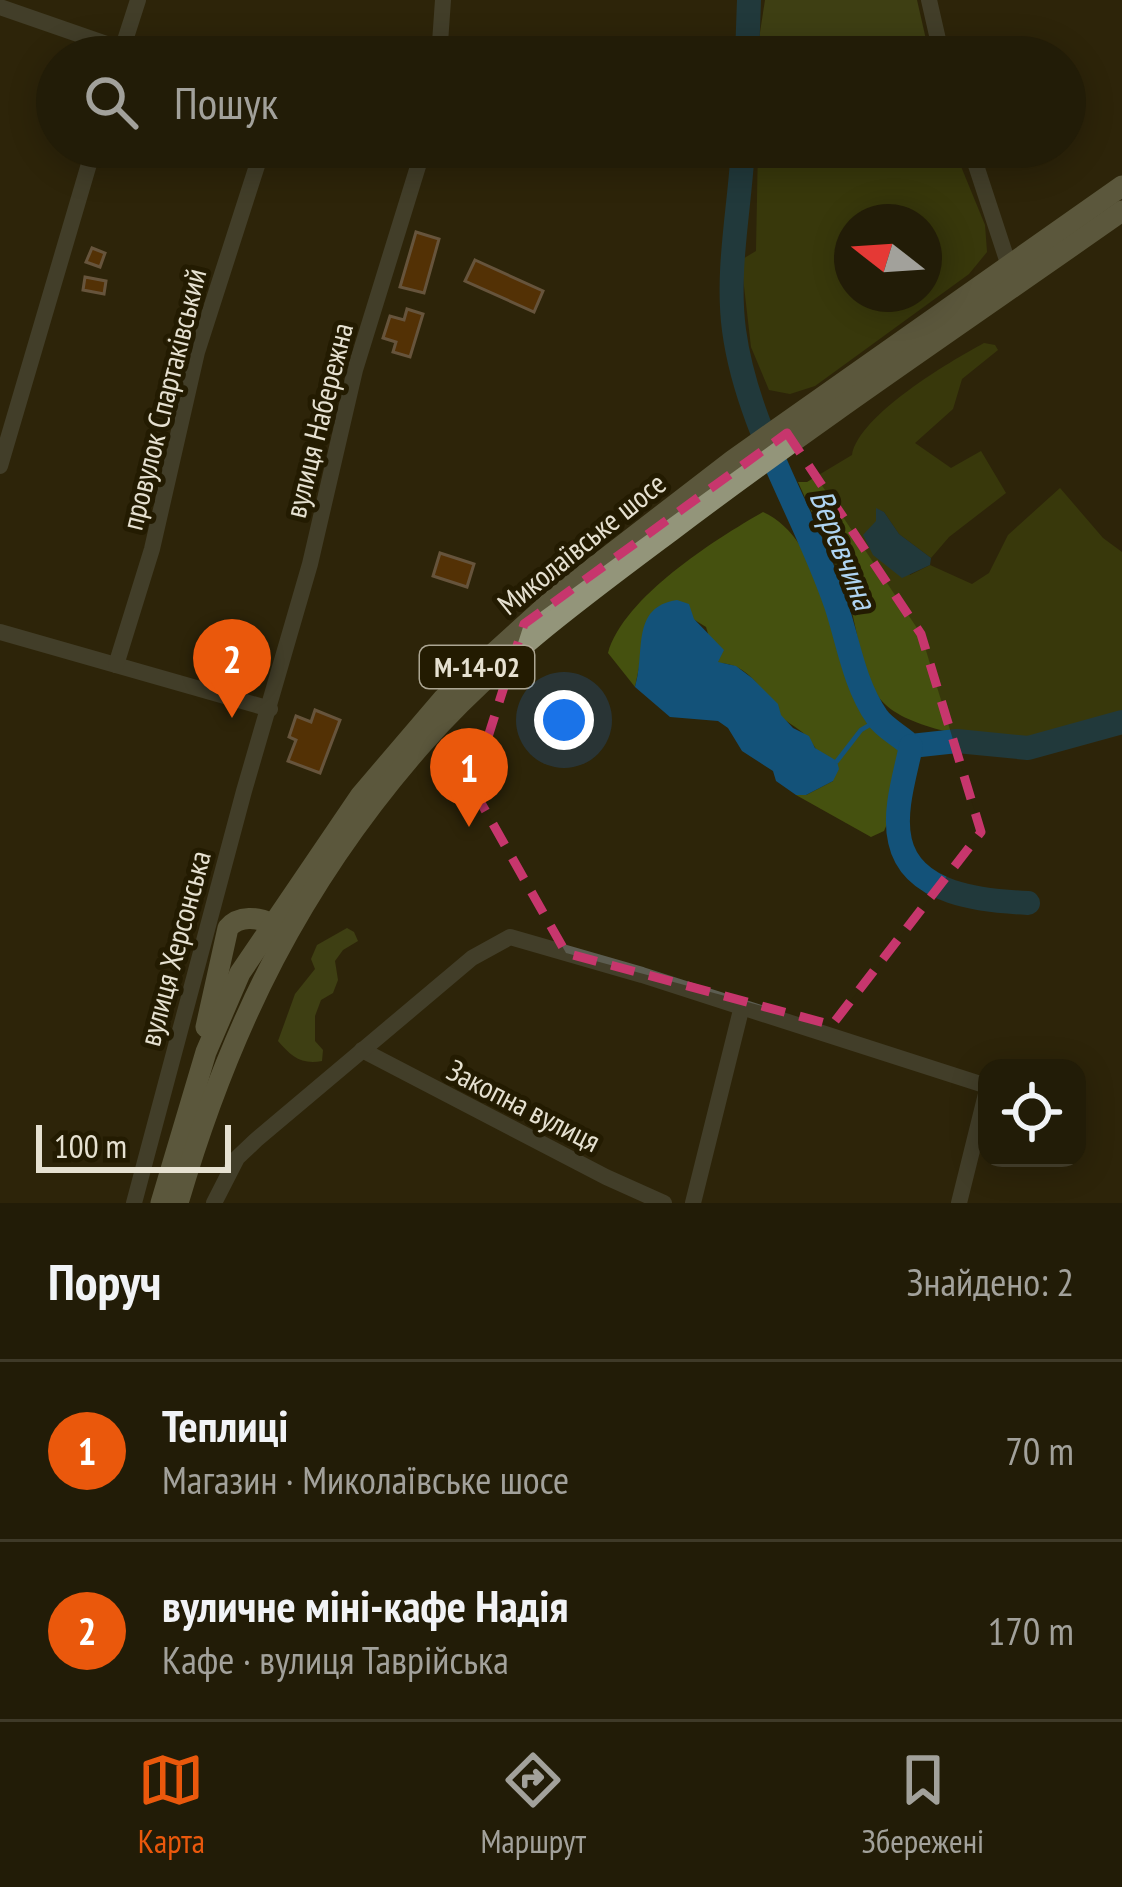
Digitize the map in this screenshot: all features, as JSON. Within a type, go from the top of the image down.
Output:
[{"type":"main road","name":"Миколаївське шосе","points":[[161,1203],[238,1010],[276,932],[272,924],[362,795],[443,699],[558,595],[1122,186]]},
{"type":"main road","name":"Миколаївське шосе","points":[[800,423],[1122,211]]},
{"type":"main road","name":"Миколаївське шосе","points":[[178,1203],[201,1099],[279,945],[371,809],[421,745],[488,678],[735,471]]},
{"type":"main road","points":[[201,1099],[224,935],[238,920],[272,924]]},
{"type":"street","points":[[126,36],[137,0]]},
{"type":"street","points":[[440,36],[443,0]]},
{"type":"street","points":[[929,0],[937,36]]},
{"type":"street","points":[[0,7],[76,36]]},
{"type":"street","points":[[0,466],[9,397],[87,168]]},
{"type":"street","name":"провулок Спартаківський","points":[[116,665],[152,549],[197,352],[255,168]]},
{"type":"street","name":"вулиця Набережна","points":[[270,709],[355,370],[418,168]]},
{"type":"street","points":[[977,168],[1009,266]]},
{"type":"street","points":[[0,632],[270,709]]},
{"type":"street","name":"вулиця Херсонська","points":[[134,1203],[270,709]]},
{"type":"street","points":[[214,1203],[237,1158],[444,980],[510,937],[642,975],[978,1085]]},
{"type":"street","points":[[692,1203],[741,1010]]},
{"type":"street","name":"Закопна вулиця","points":[[362,1050],[664,1203]]},
{"type":"street","points":[[959,1203],[978,1125]]},
{"type":"highlighted area","points":[[787,433],[921,634],[981,832],[832,1025],[566,953],[472,787],[524,624]]},
{"type":"green space","points":[[765,0],[917,0],[925,36],[759,36]]},
{"type":"green space","points":[[758,168],[962,168],[985,225],[987,252],[969,274],[942,294],[942,204],[834,204],[834,312],[917,312],[815,386],[790,394],[769,390],[751,347],[741,260],[756,251]]},
{"type":"green space","points":[[984,343],[998,350],[962,379],[953,409],[915,443],[951,468],[981,451],[1006,493],[949,537],[931,558],[899,534],[877,509],[910,575],[930,565],[972,584],[989,573],[1008,535],[1060,488],[1103,538],[1122,552],[1122,726],[1075,740],[1017,742],[962,735],[891,709],[871,684],[846,591],[798,482],[807,482],[852,455],[858,439],[888,407]]},
{"type":"green space","points":[[763,512],[784,526],[815,572],[865,713],[901,742],[894,808],[884,831],[871,837],[796,795],[833,781],[811,742],[780,715],[754,680],[738,668],[717,663],[706,627],[693,619],[642,653],[635,687],[608,653],[617,632],[651,591],[697,554]]},
{"type":"green space","points":[[347,928],[358,941],[335,961],[338,980],[315,1016],[315,1041],[323,1050],[322,1061],[302,1060],[278,1041],[295,994],[315,969],[311,959],[317,945]]},
{"type":"water","points":[[876,508],[899,534],[931,558],[930,565],[902,578],[873,555],[863,535],[876,521]]},
{"type":"water","points":[[677,600],[689,604],[694,619],[724,650],[718,662],[736,666],[752,678],[778,704],[793,728],[837,761],[833,781],[796,795],[776,781],[773,771],[742,751],[718,721],[670,717],[635,687],[646,621],[662,604]]},
{"type":"building","points":[[416,232],[439,239],[424,293],[400,287]]},
{"type":"building","points":[[92,248],[105,253],[100,267],[86,262]]},
{"type":"building","points":[[475,260],[543,291],[534,312],[465,281]]},
{"type":"building","points":[[85,277],[106,281],[104,294],[83,290]]},
{"type":"building","points":[[407,309],[423,314],[410,357],[393,352],[396,342],[383,338],[390,316],[404,320]]},
{"type":"building","points":[[440,553],[474,564],[467,587],[433,576]]},
{"type":"building","points":[[315,710],[340,720],[320,773],[288,761],[296,740],[289,737],[296,716],[311,722]]},
{"type":"waterway","name":"Веревчина","points":[[748,36],[749,0]]},
{"type":"waterway","name":"Веревчина","points":[[741,168],[732,285],[741,366],[764,436],[836,605],[857,677],[877,717],[911,746],[957,741],[1028,748],[1122,722]]},
{"type":"waterway","points":[[837,761],[861,730],[878,720]]},
{"type":"waterway","points":[[911,746],[898,818],[907,859],[934,884],[952,891],[1028,903]]},
{"type":"place","name":"вуличне міні-кафе Надія","points":[[232,718]]},
{"type":"place","name":"Теплиці","points":[[469,827]]}]
